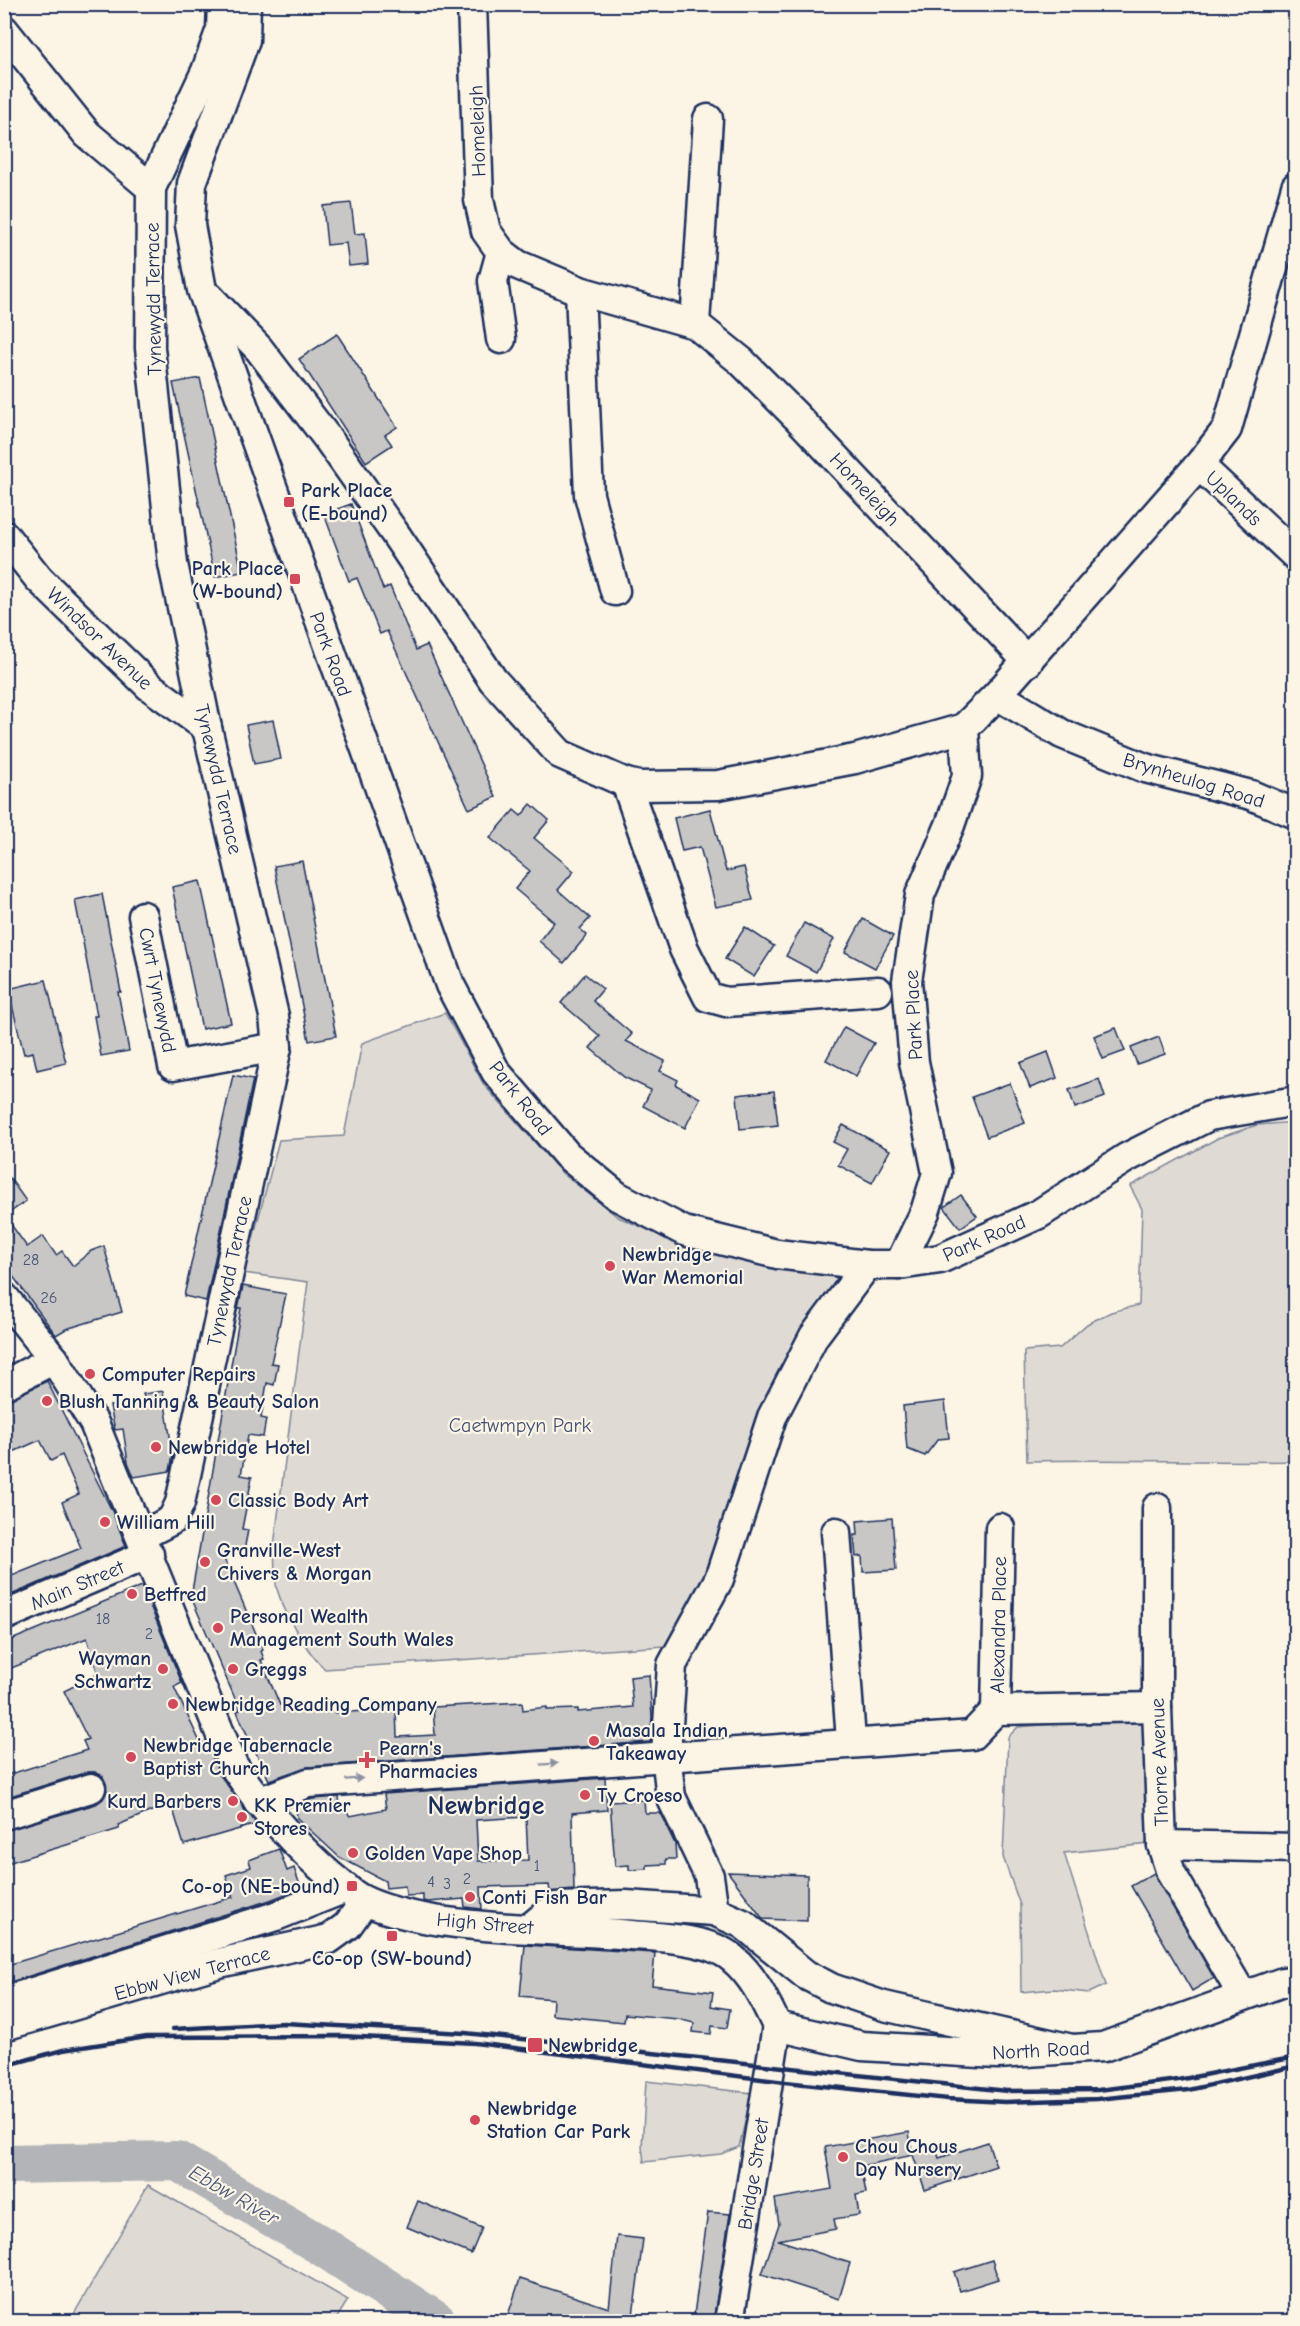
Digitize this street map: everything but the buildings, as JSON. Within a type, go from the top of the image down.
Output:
[{"type":"street","name":"Tynewydd Terrace","points":[[145,1545],[172,1520],[180,1503],[277,1047],[274,1016],[207,728],[173,564],[153,370],[151,188],[206,71],[221,29],[222,4]]},
{"type":"street","name":"Park Road","points":[[246,4],[245,40],[192,183],[190,225],[202,290],[450,985],[496,1072],[567,1155],[617,1196],[684,1231],[736,1246],[777,1254],[867,1264],[899,1265],[940,1259],[1039,1214],[1126,1158],[1209,1116],[1296,1101]]},
{"type":"street","name":"Homeleigh","points":[[472,4],[479,200],[486,231],[501,252],[518,265],[580,291],[695,324],[741,361],[796,416],[1028,662]]},
{"type":"street","points":[[4,30],[87,134],[151,188]]},
{"type":"street","points":[[695,324],[708,119]]},
{"type":"street","points":[[202,290],[259,349],[328,439],[396,535],[493,680],[560,754],[626,783],[639,786],[718,784],[855,759],[964,728],[997,695],[1199,465],[1227,429],[1253,345],[1296,187]]},
{"type":"street","points":[[501,252],[493,281],[501,339]]},
{"type":"street","points":[[580,291],[589,495],[615,591]]},
{"type":"street","name":"Uplands","points":[[1199,465],[1296,556]]},
{"type":"street","name":"Windsor Avenue","points":[[4,535],[39,579],[149,686],[207,728]]},
{"type":"street","name":"Brynheulog Road","points":[[997,695],[1062,734],[1145,768],[1251,795],[1296,814]]},
{"type":"street","name":"Park Place","points":[[899,1265],[925,1212],[937,1173],[914,1062],[907,981],[920,895],[950,825],[967,776],[964,728]]},
{"type":"street","name":"Park Place","points":[[626,783],[684,949],[708,997],[726,1002],[878,991]]},
{"type":"street","name":"Cwrt Tynewydd","points":[[143,916],[173,1066],[277,1047]]},
{"type":"street","points":[[714,1911],[709,1876],[671,1797],[666,1755],[672,1665],[719,1579],[772,1417],[814,1336],[867,1264]]},
{"type":"street","name":"High Street","points":[[4,1297],[54,1359],[94,1424],[233,1765],[258,1802],[316,1863],[355,1894],[448,1922],[695,1943],[731,1957],[758,1987],[777,2026]]},
{"type":"street","points":[[4,1385],[54,1359]]},
{"type":"street","name":"Thorne Avenue","points":[[1157,1508],[1157,1707],[1162,1845],[1170,1873],[1244,1996]]},
{"type":"street","name":"Alexandra Place","points":[[258,1802],[308,1783],[666,1755],[972,1735],[996,1710],[1000,1528]]},
{"type":"street","points":[[836,1532],[851,1742]]},
{"type":"street","name":"Main Street","points":[[4,1616],[145,1545]]},
{"type":"street","points":[[996,1710],[1157,1707]]},
{"type":"street","points":[[4,1815],[91,1788]]},
{"type":"street","points":[[1162,1845],[1296,1848]]},
{"type":"street","points":[[4,2001],[276,1916],[355,1894]]},
{"type":"street","name":"Ebbw View Terrace","points":[[4,2026],[219,1963],[329,1939],[347,1926],[355,1894]]},
{"type":"street","points":[[531,1928],[555,1907],[626,1905],[714,1911],[743,1924],[806,1975],[831,1988],[884,2006],[1072,2049]]},
{"type":"street","name":"North Road","points":[[777,2026],[862,2046],[997,2054],[1103,2047],[1244,1996],[1296,1980]]},
{"type":"street","name":"Bridge Street","points":[[729,2322],[777,2026]]},
{"type":"green space","name":"Caetwmpyn Park","points":[[445,1013],[484,1085],[562,1173],[618,1217],[682,1244],[827,1268],[842,1285],[712,1566],[665,1646],[325,1669],[304,1643],[280,1599],[275,1579],[274,1546],[308,1282],[244,1273],[279,1140],[344,1136],[362,1043]]},
{"type":"green space","points":[[1295,1122],[1295,1461],[1027,1461],[1024,1351],[1060,1348],[1087,1324],[1111,1312],[1139,1305],[1142,1209],[1130,1186],[1218,1138],[1257,1125]]},
{"type":"green space","points":[[1126,1718],[1147,1719],[1150,1844],[1064,1853],[1106,1985],[1089,1993],[1054,1989],[1021,1992],[1020,1905],[1003,1857],[1008,1737],[1018,1727]]},
{"type":"green space","points":[[646,2081],[752,2093],[739,2147],[721,2154],[644,2162],[642,2147]]},
{"type":"green space","points":[[148,2185],[348,2300],[335,2321],[70,2321]]},
{"type":"waterway","name":"Ebbw River","points":[[4,2164],[177,2161],[322,2246],[437,2322]]},
{"type":"railway","points":[[173,2029],[284,2023],[465,2033],[1007,2091],[1098,2090],[1178,2080],[1296,2057]]},
{"type":"railway","points":[[4,2066],[63,2050],[147,2037],[342,2036],[475,2043],[785,2082],[948,2099],[1005,2102],[1097,2099],[1188,2090],[1296,2066]]},
{"type":"place","name":"Park Place (E-bound)","points":[[289,502]]},
{"type":"place","name":"Park Place (W-bound)","points":[[295,579]]},
{"type":"place","name":"Newbridge War Memorial","points":[[610,1266]]},
{"type":"place","name":"Computer Repairs","points":[[90,1374]]},
{"type":"place","name":"Blush Tanning & Beauty Salon","points":[[47,1401]]},
{"type":"place","name":"Newbridge Hotel","points":[[156,1447]]},
{"type":"place","name":"Classic Body Art","points":[[216,1500]]},
{"type":"place","name":"William Hill","points":[[105,1522]]},
{"type":"place","name":"Granville-West Chivers & Morgan","points":[[205,1562]]},
{"type":"place","name":"Betfred","points":[[132,1594]]},
{"type":"place","name":"Personal Wealth Management South Wales","points":[[218,1628]]},
{"type":"place","name":"Wayman Schwartz","points":[[163,1669]]},
{"type":"place","name":"Greggs","points":[[233,1669]]},
{"type":"place","name":"Newbridge Reading Company","points":[[173,1704]]},
{"type":"place","name":"Masala Indian Takeaway","points":[[594,1741]]},
{"type":"place","name":"Newbridge Tabernacle Baptist Church","points":[[131,1757]]},
{"type":"place","name":"Pearn's Pharmacies","points":[[367,1760]]},
{"type":"place","name":"Ty Croeso","points":[[585,1795]]},
{"type":"place","name":"Kurd Barbers","points":[[233,1801]]},
{"type":"place","name":"KK Premier Stores","points":[[242,1817]]},
{"type":"place","name":"Golden Vape Shop","points":[[353,1853]]},
{"type":"place","name":"Co-op (NE-bound)","points":[[352,1886]]},
{"type":"place","name":"Conti Fish Bar","points":[[470,1897]]},
{"type":"place","name":"Co-op (SW-bound)","points":[[392,1936]]},
{"type":"place","name":"Newbridge","points":[[535,2045]]},
{"type":"place","name":"Newbridge Station Car Park","points":[[475,2120]]},
{"type":"place","name":"Chou Chous Day Nursery","points":[[843,2157]]},
{"type":"district","name":"Newbridge","points":[[486,1805]]}]
